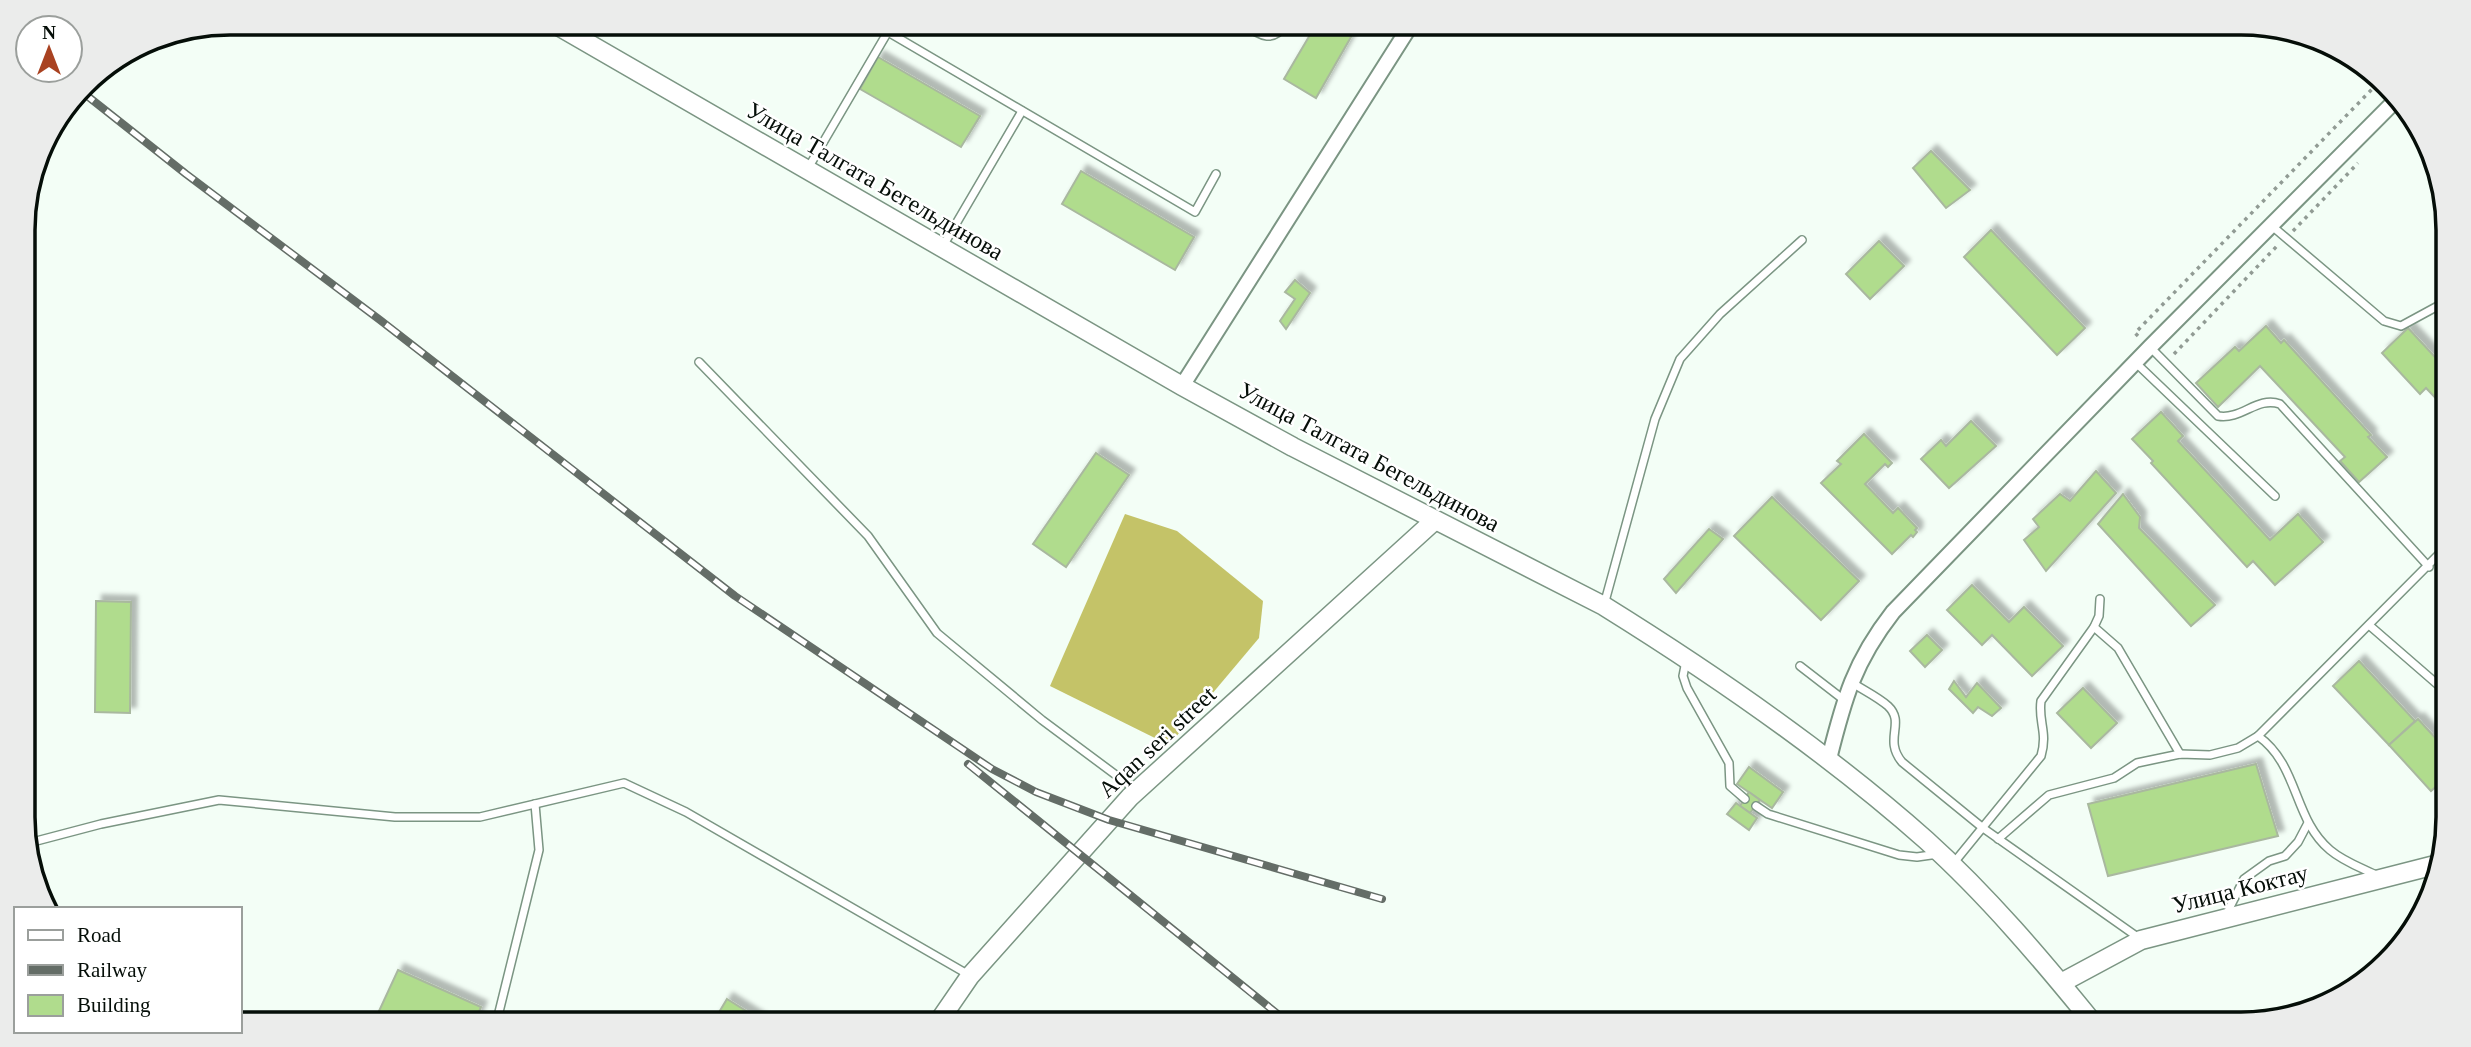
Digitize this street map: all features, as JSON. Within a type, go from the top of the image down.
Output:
[{"type":"street","name":"Улица Талгата Бегельдинова","points":[[588,35],[807,170],[1182,386],[1604,606],[1829,759],[1946,860],[1998,912],[2084,1012]]},
{"type":"street","points":[[1182,386],[1404,35]]},
{"type":"street","points":[[1829,759],[1850,681],[1871,639],[1893,612],[2135,362],[2391,105]]},
{"type":"street","name":"Aqan seri street","points":[[945,1012],[970,976],[1137,791],[1435,520]]},
{"type":"street","name":"Улица Коктау","points":[[2061,984],[2141,940],[2429,866]]},
{"type":"lane","points":[[807,170],[886,35]]},
{"type":"lane","points":[[893,35],[1195,212],[1216,174]]},
{"type":"lane","points":[[942,247],[1022,111]]},
{"type":"lane","points":[[2272,226],[2384,321],[2401,326],[2436,307]]},
{"type":"lane","points":[[1604,606],[1655,419],[1680,359],[1720,314],[1802,240]]},
{"type":"lane","points":[[2150,347],[2218,416],[2227,418],[2237,415],[2264,401],[2280,404],[2429,566]]},
{"type":"lane","points":[[699,362],[868,536],[937,633],[1042,720],[1137,791]]},
{"type":"lane","points":[[2135,362],[2276,496]]},
{"type":"lane","points":[[1998,839],[2049,795],[2114,778],[2137,763],[2180,754],[2210,755],[2238,748],[2258,736],[2436,559]]},
{"type":"lane","points":[[1756,806],[1768,814],[1899,855],[1946,860],[1983,828],[2041,756],[2045,741],[2041,701],[2094,626],[2099,616],[2100,599]]},
{"type":"lane","points":[[2369,625],[2436,683]]},
{"type":"lane","points":[[2094,626],[2119,648],[2180,754]]},
{"type":"lane","points":[[1686,660],[1683,676],[1687,688],[1729,763],[1730,786],[1745,799]]},
{"type":"lane","points":[[1800,666],[1843,700]]},
{"type":"lane","points":[[1850,681],[1889,707],[1896,726],[1892,741],[1893,752],[1902,762],[1983,828],[2141,940]]},
{"type":"lane","points":[[2258,736],[2274,747],[2308,823],[2329,850],[2383,878]]},
{"type":"lane","points":[[37,841],[101,824],[219,800],[395,817],[480,817],[624,783],[686,812],[970,976]]},
{"type":"lane","points":[[499,1012],[539,850],[535,804]]},
{"type":"lane","points":[[2224,918],[2244,879],[2269,861],[2284,856],[2298,842],[2308,823]]},
{"type":"path","points":[[2150,347],[2135,333],[2374,87]]},
{"type":"shaded area","points":[[1125,514],[1177,531],[1263,601],[1259,638],[1169,745],[1050,686]]},
{"type":"building","points":[[1310,35],[1352,35],[1316,98],[1284,79]]},
{"type":"building","points":[[878,57],[980,116],[961,147],[860,89]]},
{"type":"building","points":[[1931,151],[1970,190],[1946,208],[1913,168]]},
{"type":"building","points":[[1081,171],[1194,237],[1175,270],[1062,204]]},
{"type":"building","points":[[1991,230],[2085,328],[2057,355],[1964,257]]},
{"type":"building","points":[[1879,241],[1904,266],[1870,299],[1846,274]]},
{"type":"building","points":[[1295,280],[1310,293],[1286,329],[1280,321],[1295,299],[1285,292]]},
{"type":"building","points":[[2266,326],[2281,343],[2284,340],[2371,435],[2368,437],[2387,457],[2359,482],[2340,461],[2345,457],[2260,366],[2218,407],[2196,383],[2235,347],[2239,351]]},
{"type":"building","points":[[2408,328],[2436,358],[2436,398],[2426,388],[2420,394],[2382,353]]},
{"type":"building","points":[[2161,412],[2183,436],[2178,441],[2270,540],[2298,514],[2323,542],[2275,585],[2253,561],[2247,567],[2132,439]]},
{"type":"building","points":[[1971,421],[1996,446],[1949,488],[1921,459],[1941,440],[1946,446]]},
{"type":"building","points":[[1864,434],[1892,463],[1888,467],[1885,464],[1865,484],[1893,513],[1898,508],[1917,528],[1913,537],[1911,535],[1892,554],[1821,483],[1841,464],[1837,461]]},
{"type":"building","points":[[1096,453],[1129,475],[1066,567],[1033,544]]},
{"type":"building","points":[[2096,471],[2116,493],[2046,571],[2024,540],[2039,527],[2033,519],[2060,494],[2070,501]]},
{"type":"building","points":[[2123,494],[2140,517],[2139,528],[2215,605],[2191,626],[2098,524]]},
{"type":"building","points":[[1772,497],[1859,581],[1821,620],[1734,536]]},
{"type":"building","points":[[1709,529],[1723,539],[1676,593],[1664,579]]},
{"type":"building","points":[[1972,585],[2009,622],[2024,607],[2063,646],[2032,676],[1992,635],[1982,645],[1947,610]]},
{"type":"building","points":[[96,601],[131,602],[130,713],[95,712]]},
{"type":"building","points":[[1927,635],[1942,650],[1925,667],[1910,651]]},
{"type":"building","points":[[2359,661],[2415,721],[2389,745],[2333,686]]},
{"type":"building","points":[[1954,681],[1966,697],[1977,683],[2001,708],[1992,716],[1978,707],[1973,713],[1949,689]]},
{"type":"building","points":[[2083,688],[2117,723],[2091,748],[2057,713]]},
{"type":"building","points":[[2418,719],[2436,739],[2436,787],[2431,791],[2389,745]]},
{"type":"building","points":[[2256,764],[2278,836],[2108,876],[2088,804]]},
{"type":"building","points":[[1749,767],[1783,792],[1772,808],[1737,784]]},
{"type":"building","points":[[1749,792],[1760,800],[1750,813],[1740,806]]},
{"type":"building","points":[[1736,803],[1757,818],[1749,830],[1727,814]]},
{"type":"building","points":[[398,970],[481,1007],[479,1012],[379,1012]]},
{"type":"building","points":[[727,999],[748,1012],[719,1012]]},
{"type":"railway","points":[[88,97],[735,596],[992,769],[1036,792],[1109,820],[1382,899]]},
{"type":"railway","points":[[968,764],[1275,1012]]}]
